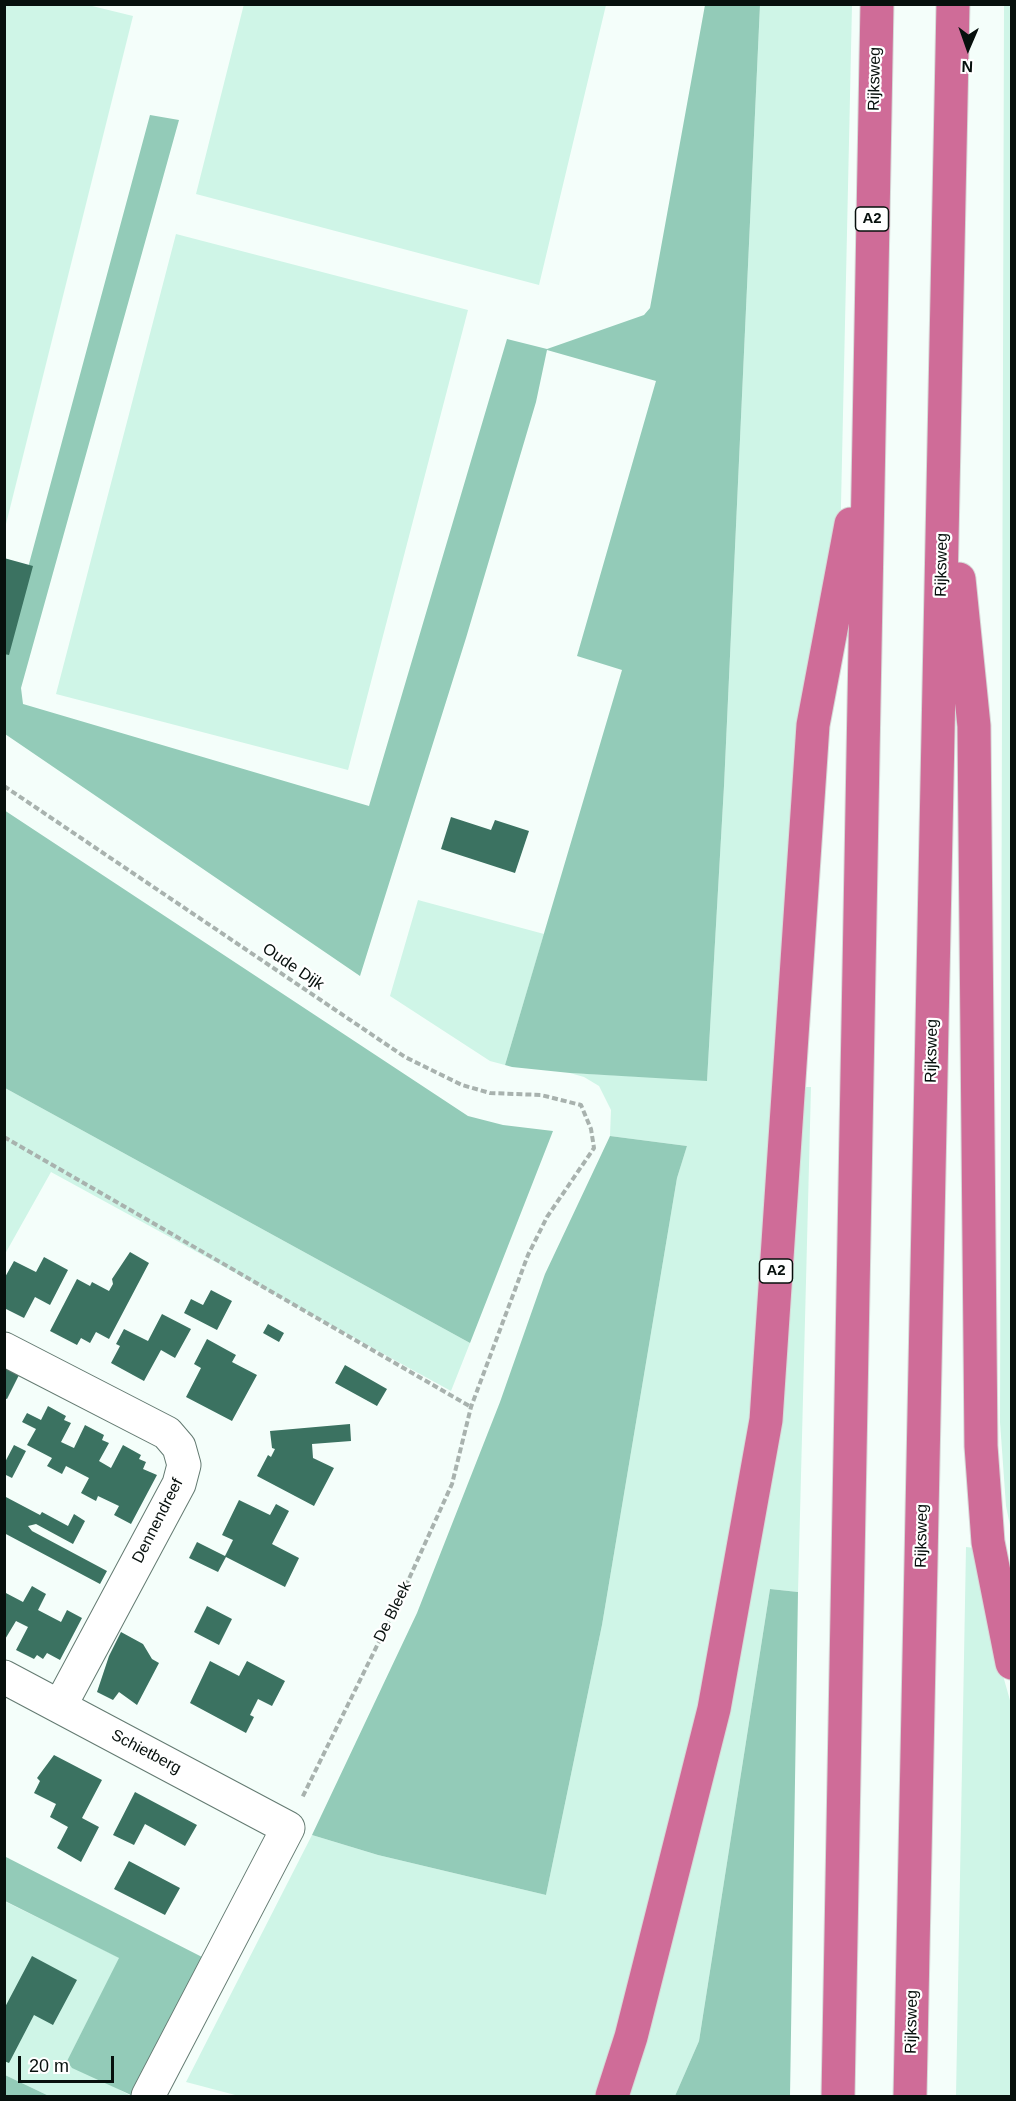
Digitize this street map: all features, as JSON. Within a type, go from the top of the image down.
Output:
[{"type":"highway","name":"Rijksweg","points":[[838,2097],[877,4]]},
{"type":"highway","name":"Rijksweg","points":[[910,2097],[953,4]]},
{"type":"highway","name":"A2","points":[[612,2097],[633,2026],[714,1709],[766,1420],[813,725],[868,434]]},
{"type":"highway","points":[[945,434],[974,726],[981,1446],[988,1542],[1011,1663]]},
{"type":"street","name":"Dennendreef","points":[[4,1349],[167,1433],[179,1447],[184,1465],[179,1484],[60,1706]]},
{"type":"street","name":"Schietberg","points":[[4,1677],[288,1828]]},
{"type":"street","points":[[148,2097],[288,1828]]},
{"type":"path","name":"Oude Dijk","points":[[4,786],[405,1057],[462,1085],[490,1093],[541,1095],[569,1100],[581,1105],[587,1115]]},
{"type":"path","name":"De Bleek","points":[[288,1828],[398,1603],[452,1484],[471,1407],[528,1255],[548,1217],[594,1148],[587,1115]]},
{"type":"path","points":[[4,1137],[471,1407]]},
{"type":"green space","points":[[5,4],[88,5],[133,16],[5,528]]},
{"type":"green space","points":[[244,4],[606,5],[539,285],[196,194]]},
{"type":"green space","points":[[705,5],[760,5],[724,786],[707,1081],[570,1073],[512,1067],[505,1065],[622,670],[577,656],[656,381],[547,350],[536,402],[466,638],[360,976],[5,734],[5,653],[150,115],[179,120],[21,688],[23,704],[369,806],[507,339],[547,349],[644,315],[650,308]]},
{"type":"green space","points":[[760,5],[852,5],[840,550],[771,1306],[686,1777],[598,2096],[239,2096],[186,2082],[312,1835],[378,1855],[546,1895],[602,1625],[677,1178],[687,1146],[610,1136],[611,1110],[599,1086],[584,1077],[570,1073],[707,1080],[724,786]]},
{"type":"green space","points":[[1004,5],[1012,5],[1011,1530],[1006,1506],[1000,1422]]},
{"type":"green space","points":[[176,234],[468,310],[348,770],[56,694]]},
{"type":"green space","points":[[4,810],[468,1116],[503,1125],[553,1131],[470,1343],[5,1088]]},
{"type":"green space","points":[[418,900],[544,934],[505,1065],[490,1061],[390,996]]},
{"type":"green space","points":[[802,1087],[811,1087],[798,1592],[770,1589],[699,2041],[675,2096],[625,2096],[694,1837]]},
{"type":"green space","points":[[5,1088],[470,1343],[451,1391],[51,1172],[5,1254]]},
{"type":"green space","points":[[610,1136],[687,1146],[677,1178],[602,1625],[546,1895],[378,1855],[312,1835],[417,1613],[500,1402],[545,1274]]},
{"type":"green space","points":[[966,1547],[975,1548],[986,1615],[1011,1704],[1012,2096],[956,2096]]},
{"type":"green space","points":[[770,1589],[798,1592],[790,2096],[675,2096],[699,2041]]},
{"type":"green space","points":[[4,1856],[202,1957],[131,2095],[72,2068],[67,2061],[119,1958],[5,1901]]},
{"type":"green space","points":[[4,1901],[120,1958],[67,2061],[131,2096],[49,2096],[5,2075]]},
{"type":"green space","points":[[5,2075],[49,2096],[5,2096]]},
{"type":"building","points":[[4,558],[33,566],[9,655],[4,654]]},
{"type":"building","points":[[451,817],[491,830],[495,820],[529,831],[515,873],[441,849]]},
{"type":"building","points":[[130,1252],[149,1263],[109,1339],[96,1332],[90,1343],[81,1338],[77,1345],[50,1331],[77,1279],[90,1286],[92,1282],[109,1291],[113,1284],[112,1279]]},
{"type":"building","points":[[44,1257],[68,1270],[50,1305],[35,1297],[24,1318],[4,1308],[4,1279],[14,1261],[36,1272]]},
{"type":"building","points":[[211,1290],[232,1301],[217,1330],[184,1313],[191,1299],[203,1305]]},
{"type":"building","points":[[162,1314],[191,1329],[175,1358],[161,1350],[144,1381],[111,1363],[120,1346],[116,1344],[124,1329],[148,1341]]},
{"type":"building","points":[[268,1324],[284,1333],[279,1342],[263,1333]]},
{"type":"building","points":[[207,1339],[236,1355],[232,1362],[257,1375],[232,1421],[186,1397],[201,1368],[194,1364]]},
{"type":"building","points":[[345,1365],[387,1389],[377,1406],[335,1383]]},
{"type":"building","points":[[4,1368],[19,1375],[7,1399],[4,1398]]},
{"type":"building","points":[[48,1406],[66,1416],[64,1420],[71,1423],[61,1442],[74,1448],[85,1425],[104,1435],[102,1440],[109,1443],[99,1461],[111,1468],[123,1445],[141,1455],[139,1459],[146,1462],[143,1469],[157,1475],[131,1524],[114,1515],[119,1506],[98,1496],[96,1501],[81,1493],[89,1478],[66,1466],[62,1474],[47,1466],[52,1458],[27,1445],[36,1429],[22,1422],[27,1413],[41,1420]]},
{"type":"building","points":[[350,1424],[351,1441],[312,1444],[313,1458],[334,1468],[314,1506],[257,1476],[268,1455],[271,1457],[275,1449],[272,1448],[270,1431]]},
{"type":"building","points":[[14,1445],[26,1451],[12,1478],[4,1474],[4,1464]]},
{"type":"building","points":[[4,1496],[40,1515],[42,1512],[68,1526],[74,1514],[85,1521],[73,1544],[36,1524],[28,1526],[32,1531],[107,1571],[100,1584],[4,1533]]},
{"type":"building","points":[[239,1500],[270,1515],[276,1504],[289,1511],[272,1544],[299,1558],[285,1587],[226,1557],[218,1572],[189,1558],[197,1542],[225,1556],[233,1540],[222,1535]]},
{"type":"building","points":[[32,1586],[46,1594],[38,1610],[61,1622],[67,1610],[82,1618],[60,1660],[47,1653],[43,1659],[37,1655],[34,1659],[16,1650],[28,1627],[16,1621],[4,1641],[4,1592],[23,1602]]},
{"type":"building","points":[[207,1606],[232,1619],[219,1645],[194,1632]]},
{"type":"building","points":[[121,1632],[143,1644],[152,1659],[159,1663],[137,1705],[119,1692],[113,1700],[97,1692],[109,1656]]},
{"type":"building","points":[[210,1661],[239,1676],[247,1661],[285,1681],[272,1706],[258,1699],[250,1715],[254,1717],[246,1733],[190,1703]]},
{"type":"building","points":[[54,1755],[102,1780],[82,1818],[99,1827],[81,1862],[57,1848],[68,1827],[50,1817],[56,1804],[34,1793],[40,1781],[37,1778]]},
{"type":"building","points":[[135,1792],[197,1825],[185,1846],[145,1824],[134,1845],[113,1835]]},
{"type":"building","points":[[129,1861],[180,1888],[165,1915],[114,1889]]},
{"type":"building","points":[[32,1956],[77,1980],[53,2025],[34,2015],[9,2063],[4,2061],[4,2009]]}]
